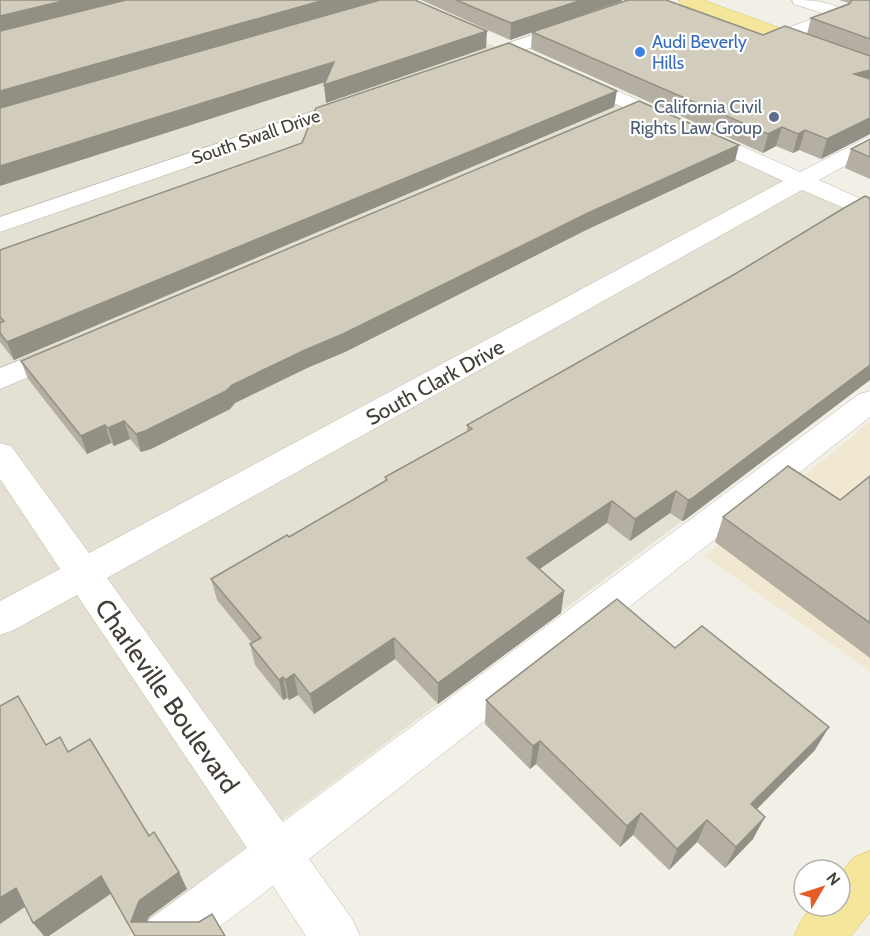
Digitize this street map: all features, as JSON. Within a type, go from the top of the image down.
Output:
[{"type":"main road","points":[[687,0],[870,68]]},
{"type":"main road","points":[[819,936],[870,875]]},
{"type":"street","points":[[454,69],[649,0]]},
{"type":"street","points":[[783,36],[837,15],[831,10],[800,0]]},
{"type":"street","points":[[483,36],[536,61]]},
{"type":"street","points":[[556,70],[870,212]]},
{"type":"street","name":"South Swall Drive","points":[[0,225],[374,96]]},
{"type":"street","points":[[604,121],[637,107]]},
{"type":"street","name":"South Clark Drive","points":[[0,619],[803,182],[870,143]]},
{"type":"street","points":[[0,379],[88,341]]},
{"type":"street","points":[[167,936],[278,854],[870,400]]},
{"type":"street","name":"Charleville Boulevard","points":[[0,454],[335,936]]},
{"type":"shaded area","points":[[0,0],[394,0],[870,220],[870,380],[128,936],[0,936]]},
{"type":"shaded area","points":[[870,422],[870,671],[704,556]]},
{"type":"building","points":[[0,0],[67,0],[0,16]]},
{"type":"building","points":[[126,0],[324,0],[0,91],[0,31]]},
{"type":"building","points":[[380,0],[415,0],[487,31],[324,85],[334,62],[0,166],[0,108]]},
{"type":"building","points":[[456,0],[582,0],[511,23]]},
{"type":"building","points":[[628,0],[666,0],[763,35],[785,26],[870,56],[870,70],[854,74],[870,79],[870,118],[827,139],[805,130],[798,134],[782,127],[768,134],[532,32]]},
{"type":"building","points":[[852,0],[870,0],[870,39],[811,18],[849,4]]},
{"type":"building","points":[[509,43],[617,91],[7,342],[0,333],[0,323],[4,321],[0,317],[0,250],[302,143],[316,108]]},
{"type":"building","points":[[639,101],[739,145],[588,213],[343,334],[232,385],[226,391],[145,431],[136,434],[124,421],[108,428],[105,425],[81,436],[21,361]]},
{"type":"building","points":[[870,139],[870,157],[851,149]]},
{"type":"building","points":[[865,196],[870,198],[870,365],[691,499],[688,500],[676,491],[635,519],[612,501],[527,558],[564,591],[438,683],[394,638],[310,694],[294,674],[285,680],[283,677],[279,680],[250,644],[261,638],[211,579],[287,535],[289,537],[387,480],[385,477],[472,429],[467,425],[735,274]]},
{"type":"building","points":[[788,466],[840,500],[870,476],[870,623],[723,517]]},
{"type":"building","points":[[617,599],[675,648],[702,626],[829,727],[751,804],[765,817],[736,847],[707,820],[677,849],[641,813],[627,826],[540,741],[533,746],[486,700]]},
{"type":"building","points":[[18,696],[46,745],[60,737],[68,752],[90,739],[149,836],[154,832],[179,872],[139,901],[131,922],[199,922],[212,914],[225,936],[135,936],[101,876],[33,923],[16,888],[0,898],[0,706]]},
{"type":"place","name":"Audi Beverly Hills","points":[[640,52]]},
{"type":"place","name":"California Civil Rights Law Group","points":[[774,117]]}]
